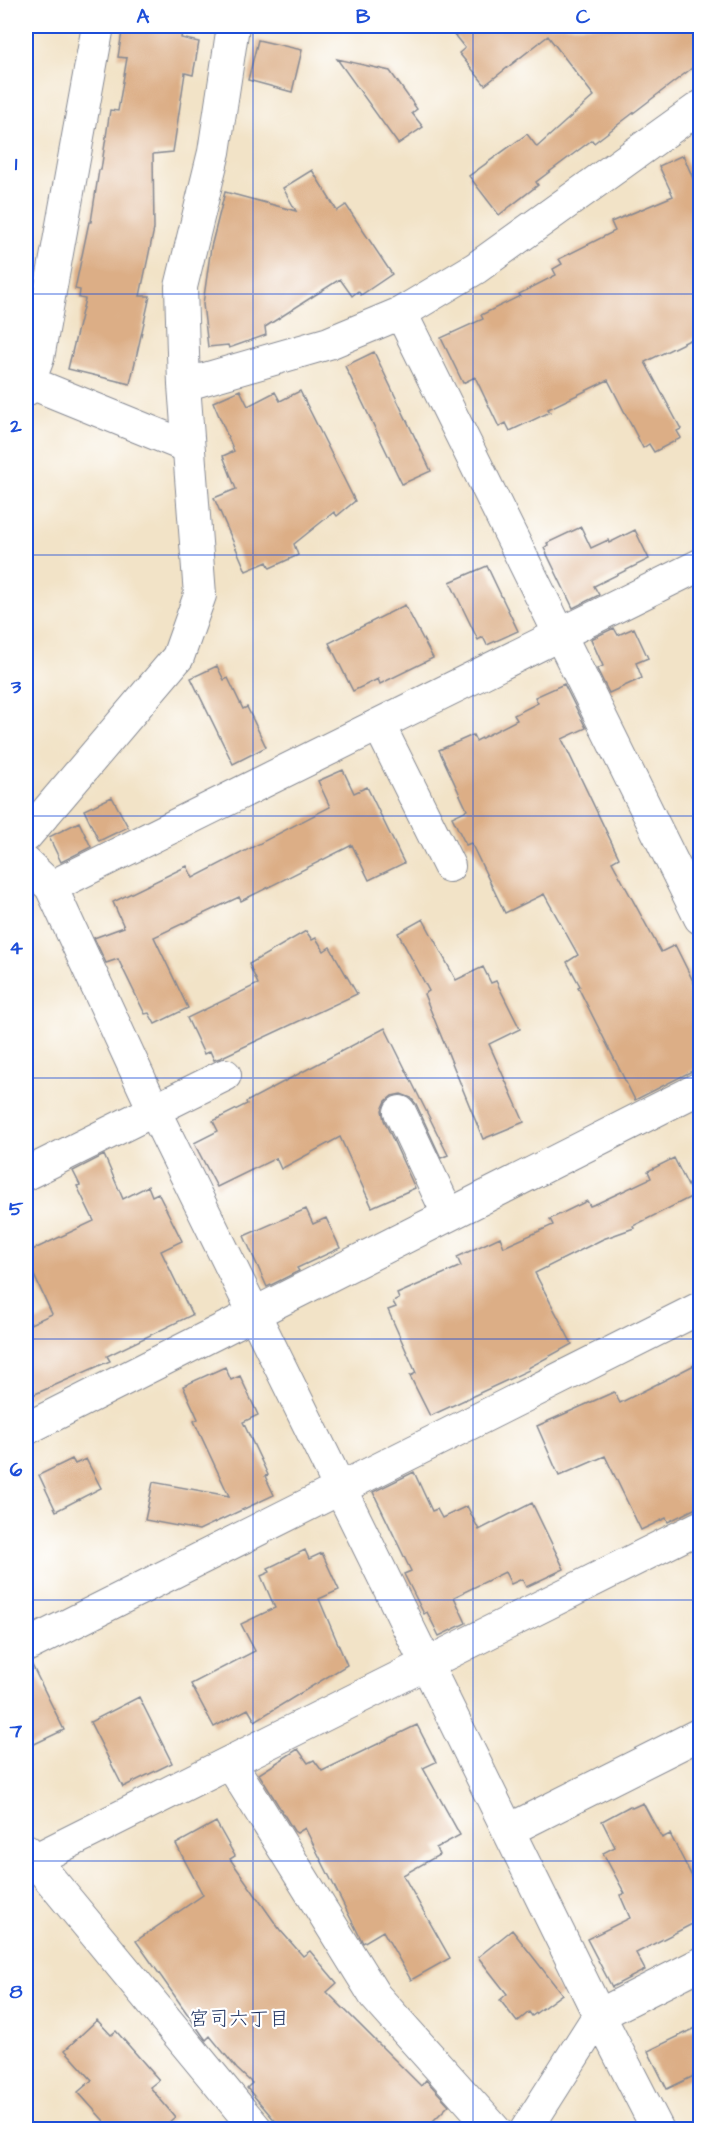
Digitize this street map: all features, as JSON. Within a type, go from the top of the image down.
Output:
[{"type":"street","points":[[98,26],[38,358],[27,384],[188,447]]},
{"type":"street","points":[[26,836],[178,657],[200,596],[184,385],[182,287],[214,152],[233,26]]},
{"type":"street","points":[[184,385],[329,344],[400,314],[476,268],[700,107]]},
{"type":"street","points":[[400,314],[561,634],[700,918]]},
{"type":"street","points":[[51,887],[700,565]]},
{"type":"street","points":[[379,725],[449,866]]},
{"type":"street","points":[[26,863],[51,887],[154,1110],[658,2130]]},
{"type":"street","points":[[26,1174],[225,1075]]},
{"type":"street","points":[[26,1429],[700,1088]]},
{"type":"street","points":[[400,1112],[448,1214]]},
{"type":"street","points":[[26,1646],[700,1308]]},
{"type":"street","points":[[257,2130],[28,1858],[428,1665],[700,1527]]},
{"type":"street","points":[[509,1830],[700,1734]]},
{"type":"street","points":[[230,1762],[375,1996],[495,2130]]},
{"type":"street","points":[[526,2130],[599,2014],[700,1964]]},
{"type":"building","points":[[123,26],[183,26],[181,38],[199,42],[193,75],[185,73],[173,152],[153,154],[154,229],[140,296],[150,296],[130,384],[68,369],[85,299],[79,298],[80,290],[75,289],[89,222],[91,222],[110,110],[118,111],[127,58],[118,57]]},
{"type":"building","points":[[447,26],[700,26],[700,62],[594,143],[592,140],[536,182],[538,185],[499,215],[469,176],[527,134],[537,147],[594,96],[548,36],[485,85],[459,53],[465,48]]},
{"type":"building","points":[[258,40],[302,50],[292,92],[248,80]]},
{"type":"building","points":[[337,59],[390,71],[417,109],[412,113],[423,127],[398,144]]},
{"type":"building","points":[[683,155],[696,185],[700,184],[700,335],[645,362],[681,429],[677,431],[681,438],[654,452],[649,444],[643,448],[608,380],[548,409],[550,412],[510,431],[506,423],[499,427],[475,377],[463,383],[441,338],[483,319],[481,315],[556,275],[553,269],[562,264],[559,259],[615,231],[611,222],[673,196],[659,166]]},
{"type":"building","points":[[312,170],[337,211],[346,205],[392,274],[361,295],[358,291],[352,296],[340,279],[265,327],[266,335],[229,348],[228,345],[208,347],[203,304],[211,247],[225,192],[296,211],[283,188]]},
{"type":"building","points":[[374,352],[431,471],[402,484],[345,366]]},
{"type":"building","points":[[240,390],[248,406],[275,392],[280,401],[300,391],[355,501],[337,516],[334,512],[294,544],[298,555],[270,568],[267,562],[246,571],[214,498],[236,489],[223,456],[234,451],[213,402]]},
{"type":"building","points":[[581,527],[591,548],[608,540],[609,543],[635,530],[649,559],[594,586],[599,595],[573,608],[544,548],[548,545],[547,543]]},
{"type":"building","points":[[487,566],[518,631],[487,645],[483,637],[478,640],[450,582]]},
{"type":"building","points":[[405,605],[433,658],[380,684],[378,679],[353,691],[329,643]]},
{"type":"building","points":[[614,628],[618,635],[634,628],[648,658],[636,663],[642,678],[609,693],[597,669],[603,666],[591,639]]},
{"type":"building","points":[[217,666],[224,680],[228,678],[243,709],[247,707],[266,747],[233,764],[191,678]]},
{"type":"building","points":[[564,684],[586,728],[562,739],[619,858],[612,862],[661,952],[675,945],[700,995],[700,1067],[635,1100],[578,987],[580,986],[567,962],[578,955],[544,894],[505,913],[471,843],[466,845],[452,817],[467,810],[439,750],[473,735],[476,741],[517,720],[514,715],[538,703],[535,697]]},
{"type":"building","points":[[343,770],[354,793],[367,787],[404,863],[369,880],[352,845],[241,901],[239,897],[154,937],[188,1008],[155,1024],[149,1013],[145,1014],[118,959],[106,963],[94,938],[124,927],[113,902],[187,866],[193,878],[330,807],[318,781]]},
{"type":"building","points":[[112,797],[128,827],[99,841],[84,810]]},
{"type":"building","points":[[79,822],[91,847],[61,862],[49,837]]},
{"type":"building","points":[[423,919],[456,980],[483,967],[491,983],[496,981],[520,1029],[489,1044],[524,1122],[483,1139],[424,994],[429,991],[398,933]]},
{"type":"building","points":[[306,931],[312,940],[316,938],[324,951],[330,947],[357,994],[220,1058],[214,1060],[210,1051],[204,1054],[187,1018],[258,984],[249,964]]},
{"type":"building","points":[[385,1028],[448,1155],[441,1158],[411,1098],[401,1094],[392,1096],[386,1101],[382,1110],[384,1120],[415,1188],[372,1207],[340,1137],[281,1169],[276,1158],[217,1187],[194,1143],[218,1131],[213,1121]]},
{"type":"building","points":[[104,1155],[123,1199],[148,1186],[152,1196],[158,1193],[182,1241],[161,1251],[192,1315],[107,1356],[110,1361],[26,1398],[26,1326],[52,1314],[26,1258],[26,1253],[94,1221],[77,1186],[80,1185],[73,1171]]},
{"type":"building","points":[[674,1158],[693,1196],[633,1226],[634,1228],[603,1239],[535,1273],[572,1344],[528,1368],[529,1370],[430,1416],[410,1376],[416,1373],[388,1310],[396,1307],[393,1302],[399,1299],[397,1294],[461,1266],[457,1257],[500,1237],[504,1247],[553,1225],[550,1219],[587,1201],[590,1206],[651,1178],[648,1171]]},
{"type":"building","points":[[306,1209],[313,1224],[326,1218],[340,1248],[297,1268],[299,1271],[267,1287],[244,1236]]},
{"type":"building","points":[[700,1362],[700,1506],[668,1522],[666,1518],[641,1530],[605,1456],[559,1476],[537,1426],[614,1392],[620,1403]]},
{"type":"building","points":[[225,1367],[231,1380],[240,1376],[258,1415],[243,1422],[268,1475],[265,1476],[274,1495],[199,1530],[145,1520],[153,1482],[229,1496],[194,1421],[198,1419],[183,1386]]},
{"type":"building","points":[[72,1459],[75,1464],[86,1459],[101,1488],[56,1511],[39,1475]]},
{"type":"building","points":[[414,1472],[432,1511],[437,1509],[442,1518],[467,1506],[479,1530],[532,1503],[564,1569],[526,1587],[522,1579],[511,1584],[505,1572],[454,1597],[466,1623],[439,1636],[427,1612],[424,1614],[404,1574],[411,1571],[373,1492]]},
{"type":"building","points":[[305,1550],[309,1559],[322,1553],[339,1590],[319,1599],[347,1665],[255,1721],[248,1709],[214,1727],[191,1684],[255,1651],[241,1624],[275,1608],[261,1576],[270,1572],[268,1568]]},
{"type":"building","points":[[31,1663],[64,1730],[26,1748],[26,1664]]},
{"type":"building","points":[[139,1697],[172,1763],[123,1787],[90,1722]]},
{"type":"building","points":[[417,1725],[436,1762],[423,1768],[460,1835],[436,1848],[439,1855],[403,1875],[450,1958],[411,1980],[383,1931],[363,1943],[305,1828],[297,1833],[294,1831],[259,1774],[298,1749],[308,1763],[314,1760],[322,1771]]},
{"type":"building","points":[[643,1803],[662,1838],[670,1834],[700,1892],[700,1920],[636,1953],[645,1970],[612,1987],[587,1939],[630,1918],[620,1895],[625,1894],[603,1853],[615,1847],[602,1821],[630,1806],[632,1808]]},
{"type":"building","points":[[216,1822],[235,1856],[230,1859],[280,1930],[303,1956],[310,1951],[337,1983],[327,1992],[421,2086],[426,2080],[449,2105],[424,2130],[283,2130],[247,2088],[252,2083],[237,2069],[210,2036],[206,2040],[136,1941],[203,1895],[176,1844]]},
{"type":"building","points":[[512,1930],[562,1994],[532,2016],[529,2012],[517,2022],[500,2000],[507,1994],[478,1957]]},
{"type":"building","points":[[97,2020],[111,2035],[116,2031],[159,2080],[150,2087],[175,2117],[160,2130],[112,2130],[78,2092],[92,2080],[65,2050]]},
{"type":"building","points":[[700,2026],[700,2073],[667,2089],[648,2051]]},
{"type":"district","name":"宮司六丁目","points":[[239,2019]]}]
